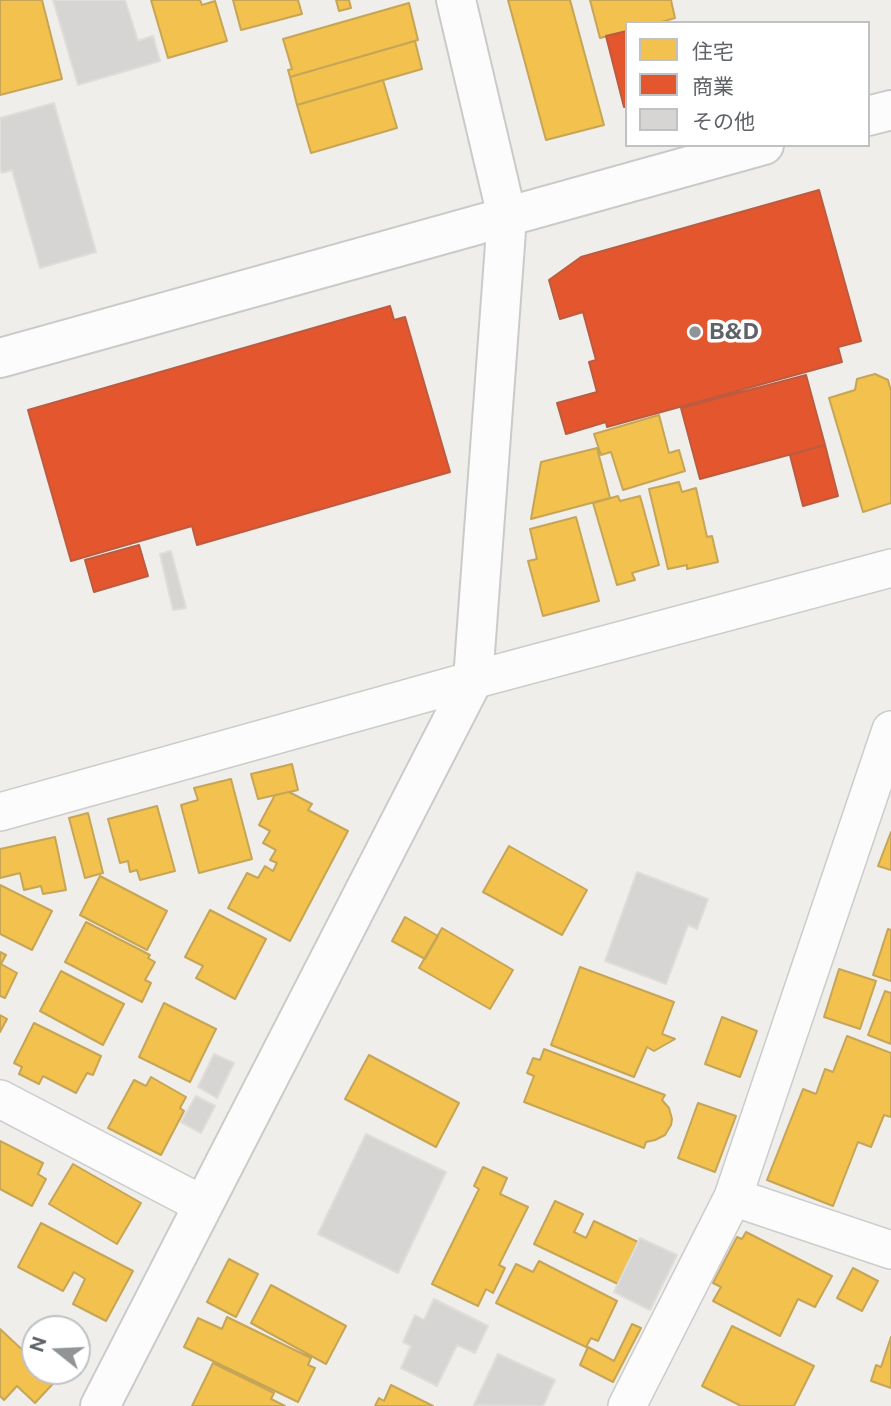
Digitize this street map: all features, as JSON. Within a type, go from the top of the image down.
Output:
[{"type":"street","points":[[100,1406],[472,680],[507,217],[456,0]]},
{"type":"street","points":[[870,115],[891,110]]},
{"type":"street","points":[[0,358],[757,147]]},
{"type":"street","points":[[0,812],[472,680],[891,568]]},
{"type":"street","points":[[627,1406],[733,1197],[891,730]]},
{"type":"street","points":[[0,1099],[203,1205]]},
{"type":"street","points":[[733,1197],[891,1250]]},
{"type":"building: 住宅","points":[[0,0],[42,0],[62,79],[0,95]]},
{"type":"building: 住宅","points":[[151,0],[200,0],[202,5],[215,1],[227,41],[168,58]]},
{"type":"building: 住宅","points":[[233,0],[298,0],[302,14],[241,30]]},
{"type":"building: 住宅","points":[[336,0],[349,0],[351,8],[339,11]]},
{"type":"building: 住宅","points":[[508,0],[570,0],[604,125],[546,140]]},
{"type":"building: 住宅","points":[[590,0],[671,0],[675,18],[665,21],[625,21],[625,32],[600,38]]},
{"type":"building: 住宅","points":[[409,3],[418,40],[290,77],[288,70],[292,69],[283,39]]},
{"type":"building: 住宅","points":[[415,41],[422,69],[297,105],[290,77]]},
{"type":"building: 住宅","points":[[383,80],[397,128],[311,153],[297,105]]},
{"type":"building: 住宅","points":[[875,374],[888,380],[891,391],[891,503],[863,512],[829,398],[855,390],[857,379]]},
{"type":"building: 住宅","points":[[659,415],[669,453],[679,450],[685,471],[623,490],[611,452],[601,455],[594,434]]},
{"type":"building: 住宅","points":[[597,448],[610,498],[531,519],[541,462]]},
{"type":"building: 住宅","points":[[679,482],[682,492],[696,488],[707,537],[712,536],[718,562],[687,569],[687,565],[668,569],[649,489]]},
{"type":"building: 住宅","points":[[618,496],[620,501],[640,496],[659,565],[632,573],[635,580],[617,585],[593,503]]},
{"type":"building: 住宅","points":[[576,517],[599,601],[543,616],[528,561],[537,559],[530,529]]},
{"type":"building: 住宅","points":[[292,764],[298,790],[258,799],[251,774]]},
{"type":"building: 住宅","points":[[231,779],[252,859],[199,873],[181,805],[198,800],[194,788]]},
{"type":"building: 住宅","points":[[289,792],[312,804],[308,810],[348,831],[290,941],[228,908],[247,873],[258,878],[265,866],[273,871],[277,863],[270,860],[276,850],[263,843],[270,831],[259,825],[275,795]]},
{"type":"building: 住宅","points":[[157,806],[175,871],[140,880],[137,870],[130,872],[128,861],[120,863],[108,819]]},
{"type":"building: 住宅","points":[[88,813],[103,873],[85,878],[69,818]]},
{"type":"building: 住宅","points":[[891,832],[891,870],[878,866]]},
{"type":"building: 住宅","points":[[55,837],[66,890],[43,894],[41,886],[24,890],[20,873],[0,878],[0,849]]},
{"type":"building: 住宅","points":[[509,846],[587,890],[562,935],[483,892]]},
{"type":"building: 住宅","points":[[100,876],[167,911],[147,950],[80,915]]},
{"type":"building: 住宅","points":[[0,885],[52,911],[32,950],[0,934]]},
{"type":"building: 住宅","points":[[210,910],[266,939],[235,999],[196,978],[203,966],[185,957]]},
{"type":"building: 住宅","points":[[405,917],[438,936],[425,959],[392,941]]},
{"type":"building: 住宅","points":[[86,922],[150,955],[148,958],[155,962],[145,980],[151,983],[142,1002],[65,962]]},
{"type":"building: 住宅","points":[[442,928],[513,970],[490,1009],[419,968]]},
{"type":"building: 住宅","points":[[888,929],[891,930],[891,981],[873,975]]},
{"type":"building: 住宅","points":[[0,952],[6,955],[1,964],[17,973],[5,998],[0,996]]},
{"type":"building: 住宅","points":[[580,967],[674,1002],[662,1034],[675,1039],[654,1051],[647,1047],[634,1077],[551,1045]]},
{"type":"building: 住宅","points":[[839,969],[876,981],[860,1029],[824,1017]]},
{"type":"building: 住宅","points":[[61,971],[124,1004],[103,1045],[40,1011]]},
{"type":"building: 住宅","points":[[885,991],[891,993],[891,1044],[868,1035]]},
{"type":"building: 住宅","points":[[164,1003],[216,1029],[190,1082],[139,1057]]},
{"type":"building: 住宅","points":[[0,1015],[7,1019],[0,1032]]},
{"type":"building: 住宅","points":[[722,1017],[757,1031],[740,1077],[705,1064]]},
{"type":"building: 住宅","points":[[34,1023],[101,1056],[93,1075],[87,1073],[76,1093],[43,1076],[39,1084],[19,1074],[22,1067],[14,1063]]},
{"type":"building: 住宅","points":[[847,1036],[891,1053],[891,1117],[884,1115],[871,1147],[858,1142],[833,1206],[767,1180],[803,1089],[816,1094],[825,1069],[833,1072]]},
{"type":"building: 住宅","points":[[544,1049],[665,1095],[662,1100],[669,1108],[672,1119],[665,1135],[646,1142],[644,1148],[524,1102],[534,1076],[527,1073],[533,1058],[540,1060]]},
{"type":"building: 住宅","points":[[369,1055],[459,1103],[436,1147],[345,1099]]},
{"type":"building: 住宅","points":[[151,1077],[186,1097],[180,1108],[184,1111],[161,1155],[108,1128],[134,1080],[146,1086]]},
{"type":"building: 住宅","points":[[698,1103],[736,1116],[715,1172],[678,1158]]},
{"type":"building: 住宅","points":[[0,1141],[43,1163],[38,1174],[46,1179],[32,1206],[0,1189]]},
{"type":"building: 住宅","points":[[73,1164],[141,1203],[117,1244],[49,1204]]},
{"type":"building: 住宅","points":[[483,1167],[507,1178],[500,1194],[528,1207],[499,1265],[505,1268],[493,1293],[486,1289],[478,1306],[432,1284],[479,1189],[474,1186]]},
{"type":"building: 住宅","points":[[555,1201],[583,1214],[574,1232],[586,1238],[594,1221],[638,1242],[618,1284],[534,1244]]},
{"type":"building: 住宅","points":[[41,1223],[133,1271],[106,1321],[73,1304],[85,1279],[74,1272],[63,1291],[18,1267]]},
{"type":"building: 住宅","points":[[746,1232],[832,1276],[815,1307],[798,1299],[780,1336],[713,1301],[721,1287],[713,1283],[737,1237],[742,1239]]},
{"type":"building: 住宅","points":[[229,1259],[258,1274],[236,1317],[207,1302]]},
{"type":"building: 住宅","points":[[539,1261],[617,1301],[598,1341],[591,1338],[586,1347],[496,1303],[516,1264],[533,1272]]},
{"type":"building: 住宅","points":[[853,1268],[878,1281],[862,1311],[837,1298]]},
{"type":"building: 住宅","points":[[271,1285],[346,1326],[326,1364],[251,1323]]},
{"type":"building: 住宅","points":[[227,1317],[311,1358],[308,1365],[315,1368],[298,1402],[184,1347],[198,1318],[222,1329]]},
{"type":"building: 住宅","points":[[632,1324],[641,1328],[613,1382],[580,1365],[588,1347],[614,1361]]},
{"type":"building: 住宅","points":[[732,1326],[814,1366],[794,1406],[741,1406],[702,1386]]},
{"type":"building: 住宅","points":[[0,1329],[21,1349],[21,1385],[52,1385],[35,1403],[17,1386],[4,1400],[0,1396]]},
{"type":"building: 住宅","points":[[891,1337],[891,1388],[871,1381],[876,1365],[881,1367]]},
{"type":"building: 住宅","points":[[213,1363],[274,1393],[271,1399],[285,1406],[192,1406]]},
{"type":"building: 住宅","points":[[391,1385],[433,1406],[375,1406],[379,1398],[384,1401]]},
{"type":"building: 商業","points":[[625,31],[624,107],[606,36]]},
{"type":"building: 商業","points":[[819,190],[861,341],[838,347],[842,362],[607,427],[606,422],[566,434],[557,403],[597,392],[589,362],[596,360],[583,312],[560,319],[549,280],[581,257]]},
{"type":"building: 商業","points":[[390,306],[394,320],[405,317],[450,472],[197,545],[192,526],[71,561],[28,410]]},
{"type":"building: 商業","points":[[806,375],[825,445],[700,479],[681,408]]},
{"type":"building: 商業","points":[[825,445],[838,496],[803,506],[790,455]]},
{"type":"building: 商業","points":[[139,545],[148,576],[94,592],[85,560]]},
{"type":"building: その他","points":[[53,0],[125,0],[138,41],[153,36],[160,61],[78,85]]},
{"type":"building: その他","points":[[54,103],[96,252],[40,268],[12,170],[2,173],[0,167],[0,118]]},
{"type":"building: その他","points":[[171,551],[186,608],[173,610],[160,554]]},
{"type":"building: その他","points":[[637,872],[708,899],[697,929],[688,925],[666,984],[605,961]]},
{"type":"building: その他","points":[[214,1054],[234,1063],[217,1098],[198,1087]]},
{"type":"building: その他","points":[[196,1096],[215,1106],[201,1133],[181,1122]]},
{"type":"building: その他","points":[[366,1134],[446,1172],[398,1273],[318,1234]]},
{"type":"building: その他","points":[[640,1238],[677,1255],[650,1310],[614,1292]]},
{"type":"building: その他","points":[[434,1299],[488,1326],[475,1353],[457,1345],[437,1386],[401,1368],[411,1346],[403,1342],[415,1315],[424,1320]]},
{"type":"building: その他","points":[[498,1354],[555,1380],[543,1406],[474,1405]]},
{"type":"place","name":"B&D","points":[[695,332]]}]
